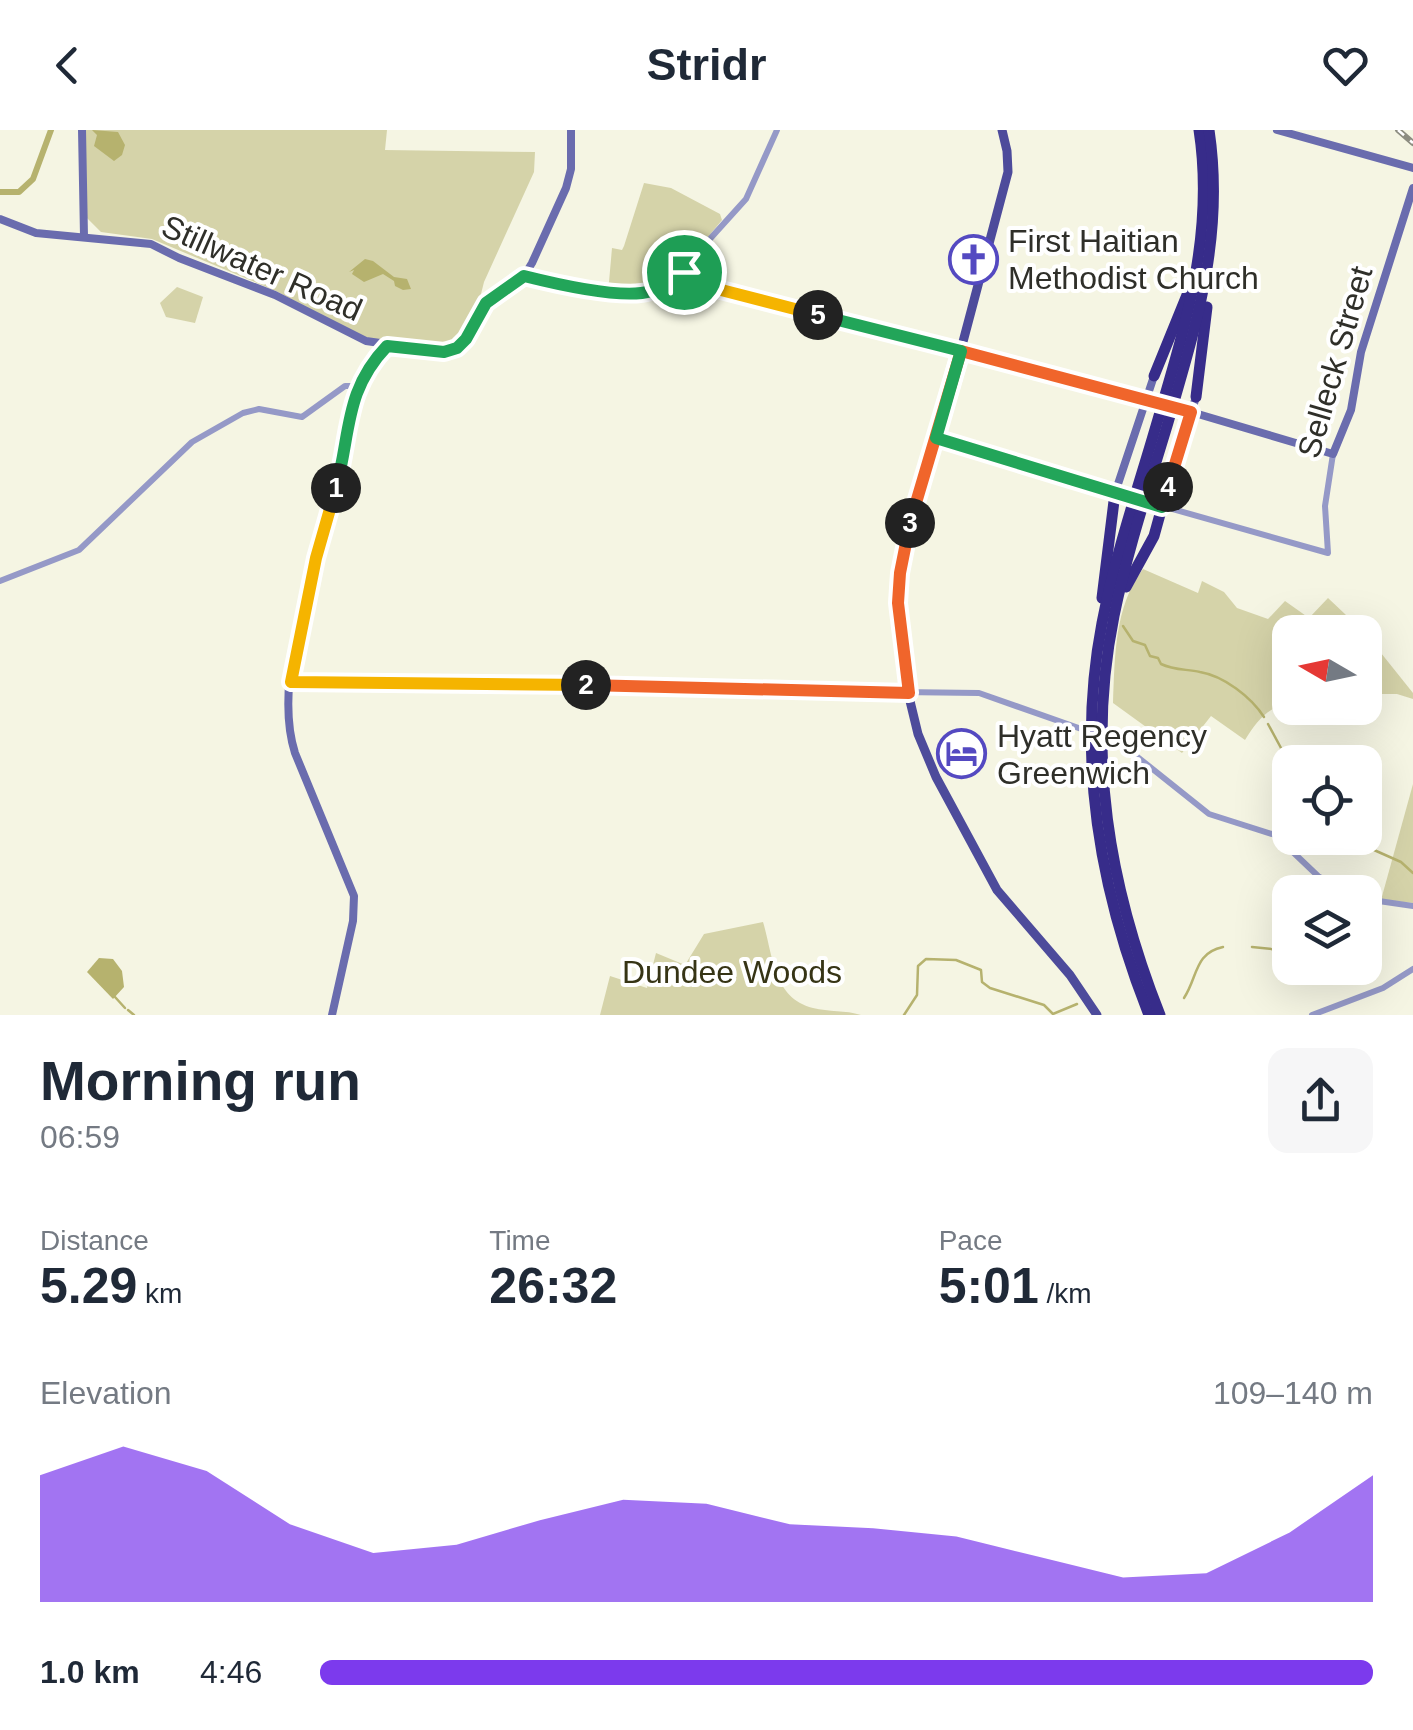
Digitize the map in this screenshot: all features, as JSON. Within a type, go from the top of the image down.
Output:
[{"type":"highway","points":[[1095,669],[1108,597],[1167,406],[1192,302],[1202,242],[1204,182],[1199,130]]},
{"type":"highway","points":[[1196,397],[1212,273],[1214,182],[1209,130]]},
{"type":"highway","points":[[1167,406],[1202,302],[1214,230]]},
{"type":"highway","points":[[1154,376],[1189,290],[1202,242]]},
{"type":"highway","points":[[1115,493],[1095,669],[1094,802],[1102,862],[1116,921],[1153,1011]]},
{"type":"highway","points":[[1096,721],[1140,500]]},
{"type":"highway","points":[[1108,649],[1126,588],[1152,540],[1162,507]]},
{"type":"main road","points":[[82,130],[84,236]]},
{"type":"main road","points":[[571,130],[566,188],[524,276],[636,293],[683,277],[1191,412],[1334,454]]},
{"type":"main road","points":[[1002,130],[1008,172],[961,351],[910,519],[898,606],[909,693],[925,753],[992,882],[1070,975],[1097,1015]]},
{"type":"main road","points":[[1277,130],[1413,168]]},
{"type":"main road","name":"Selleck Street","points":[[1334,454],[1352,406],[1359,358],[1413,188]]},
{"type":"main road","points":[[84,218],[104,237]]},
{"type":"main road","name":"Stillwater Road","points":[[0,219],[36,233],[151,244],[275,295],[351,335],[387,346],[444,352],[457,348],[486,303],[524,276]]},
{"type":"main road","points":[[332,1015],[353,921],[354,896],[293,746],[289,726],[291,682],[303,613],[339,476],[349,414],[358,386],[387,346]]},
{"type":"main road","points":[[1115,493],[1154,376]]},
{"type":"main road","points":[[1162,507],[1196,397]]},
{"type":"street","points":[[683,277],[746,200],[777,130]]},
{"type":"street","points":[[0,581],[79,550],[192,442],[243,413],[259,409],[302,416],[344,386],[358,386]]},
{"type":"street","points":[[936,438],[1162,507]]},
{"type":"street","name":"Selleck Street","points":[[1162,507],[1328,553],[1325,506],[1334,454]]},
{"type":"street","points":[[291,682],[568,681],[590,685],[988,694],[1115,742],[1212,816],[1274,835],[1317,875]]},
{"type":"street","points":[[1382,901],[1413,906]]},
{"type":"street","points":[[1312,1015],[1390,986],[1413,969]]},
{"type":"green space","points":[[85,130],[387,130],[385,150],[535,152],[534,172],[484,282],[477,310],[459,340],[441,348],[361,337],[276,291],[152,239],[101,232],[86,217]]},
{"type":"green space","points":[[644,183],[671,188],[720,214],[722,220],[688,260],[667,277],[645,288],[606,286],[612,248],[622,250],[624,246]]},
{"type":"green space","points":[[177,287],[203,297],[195,323],[166,317],[160,303]]},
{"type":"green space","points":[[1143,569],[1198,593],[1202,581],[1224,592],[1237,608],[1268,619],[1285,601],[1305,615],[1272,615],[1272,710],[1245,740],[1211,716],[1182,753],[1113,703],[1121,616]]},
{"type":"green space","points":[[1328,598],[1346,615],[1312,615]]},
{"type":"green space","points":[[1382,654],[1413,693],[1413,699],[1382,694]]},
{"type":"green space","points":[[1413,784],[1413,903],[1382,900]]},
{"type":"green space","name":"Dundee Woods","points":[[763,922],[777,974],[790,995],[813,1008],[861,1015],[600,1015],[610,976],[647,988],[656,953],[685,965],[704,934]]},
{"type":"shaded area","points":[[92,130],[118,132],[125,145],[122,155],[114,161],[94,146],[97,135]]},
{"type":"shaded area","points":[[365,259],[394,277],[407,279],[411,289],[395,286],[383,274],[364,282],[352,274],[354,270],[349,272]]},
{"type":"shaded area","points":[[99,958],[113,959],[122,971],[124,987],[113,999],[87,972]]},
{"type":"waterway","points":[[0,192],[19,192],[33,179],[51,130]]},
{"type":"waterway","points":[[1123,626],[1133,641],[1145,645],[1150,656],[1158,658],[1161,664],[1218,678],[1244,695],[1264,717]]},
{"type":"waterway","points":[[1268,724],[1279,745]]},
{"type":"waterway","points":[[1382,854],[1413,873]]},
{"type":"waterway","points":[[1184,998],[1202,960],[1223,947]]},
{"type":"waterway","points":[[1252,947],[1272,949]]},
{"type":"waterway","points":[[904,1015],[917,995],[918,966],[926,959],[956,960],[981,970],[982,982],[990,988],[1044,1005],[1053,1014],[1077,1004]]},
{"type":"waterway","points":[[115,997],[125,1008]]},
{"type":"waterway","points":[[128,1010],[134,1015]]},
{"type":"railway","points":[[1398,130],[1413,143]]},
{"type":"place","name":"First Haitian Methodist Church","points":[[973,259]]},
{"type":"place","name":"Hyatt Regency Greenwich","points":[[962,754]]},
{"type":"route","points":[[684,272],[678,272],[650,292],[636,293],[524,276],[486,303],[457,348],[444,352],[387,346],[360,381],[349,414],[341,470],[316,558],[291,682],[562,683],[909,693],[898,606],[904,546],[961,351],[1191,412],[1162,507],[936,438],[961,351],[694,283],[684,272]]}]
